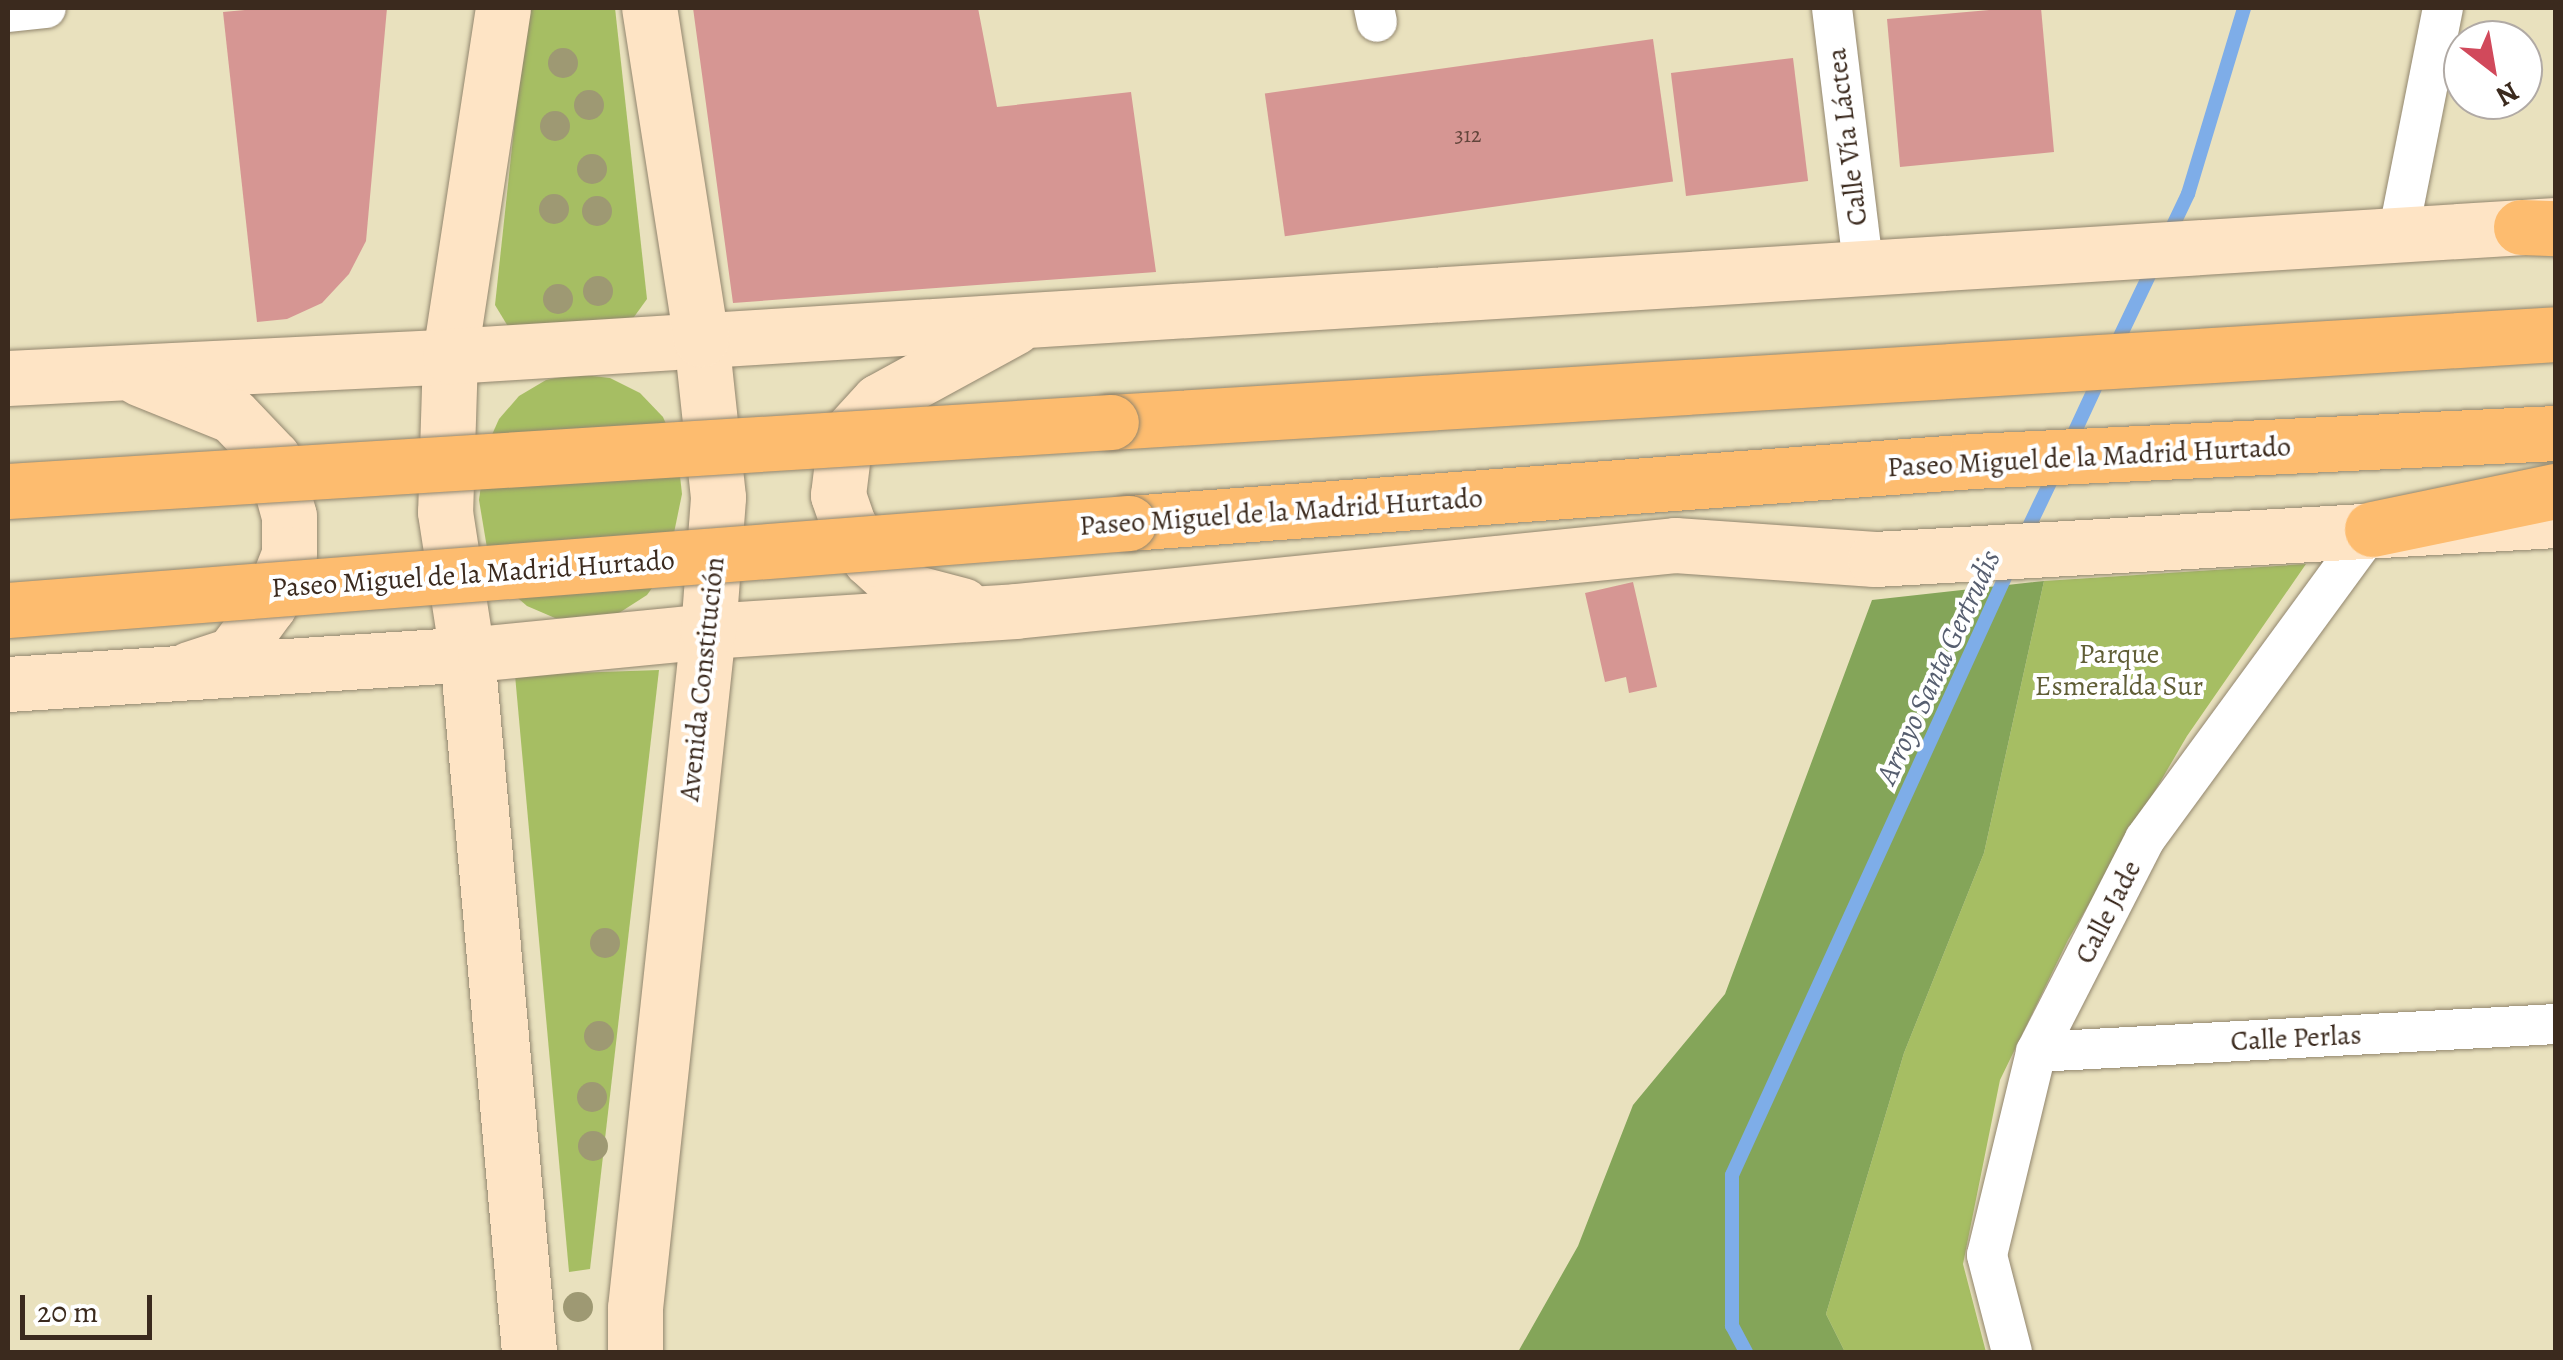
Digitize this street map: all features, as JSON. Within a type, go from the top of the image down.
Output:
[{"type":"highway","points":[[8,491],[2556,334]]},
{"type":"highway","name":"Paseo Miguel de la Madrid Hurtado","points":[[8,610],[1973,461],[2556,433]]},
{"type":"highway","points":[[2372,529],[2556,491]]},
{"type":"street","points":[[8,12],[46,8]]},
{"type":"street","points":[[503,8],[450,356],[446,512],[467,654],[530,1352]]},
{"type":"street","name":"Avenida Constitución","points":[[635,1352],[634,1308],[708,631],[718,497],[701,339],[649,8]]},
{"type":"street","name":"Calle Vía Láctea","points":[[1832,8],[1863,266]]},
{"type":"street","points":[[2398,234],[2444,8]]},
{"type":"street","points":[[8,378],[450,356],[1034,316],[2544,227]]},
{"type":"street","points":[[1015,611],[948,604],[904,590],[870,559],[848,524],[838,495],[845,438],[879,401],[1034,316]]},
{"type":"street","points":[[120,371],[233,416],[273,458],[289,516],[288,554],[269,605],[232,655],[177,673]]},
{"type":"street","points":[[8,684],[467,654],[708,631],[1015,611],[1675,544],[1874,558],[2556,520]]},
{"type":"street","name":"Calle Jade","points":[[2012,1352],[1987,1255],[2036,1052],[2145,838],[2372,529]]},
{"type":"street","name":"Calle Perlas","points":[[2036,1052],[2556,1024]]},
{"type":"green space","points":[[527,8],[615,8],[647,299],[626,328],[512,333],[495,305]]},
{"type":"green space","points":[[575,374],[610,378],[640,393],[663,417],[677,449],[682,494],[667,567],[647,595],[619,613],[586,621],[555,618],[527,606],[504,586],[489,560],[479,500],[486,448],[499,419],[519,396],[546,380]]},
{"type":"green space","name":"Parque Esmeralda Sur","points":[[2306,564],[2187,736],[2068,940],[2000,1080],[1963,1264],[1986,1352],[1845,1352],[1826,1314],[1904,1053],[1984,853],[2044,581]]},
{"type":"green space","points":[[2044,581],[1984,853],[1904,1053],[1826,1314],[1845,1352],[1518,1352],[1578,1246],[1633,1105],[1725,994],[1872,600]]},
{"type":"green space","points":[[659,670],[590,1269],[569,1272],[515,675]]},
{"type":"building","points":[[387,8],[366,241],[349,274],[322,303],[287,319],[257,322],[223,12]]},
{"type":"building","points":[[693,8],[978,8],[997,107],[1131,92],[1156,272],[733,303]]},
{"type":"building","points":[[2041,8],[2054,152],[1900,167],[1887,19]]},
{"type":"building","points":[[1653,39],[1673,182],[1285,236],[1265,94]]},
{"type":"building","points":[[1793,58],[1808,181],[1686,196],[1671,73]]},
{"type":"building","points":[[1633,582],[1657,687],[1629,693],[1626,677],[1605,682],[1585,593]]},
{"type":"waterway","name":"Arroyo Santa Gertrudis","points":[[2168,236],[2188,194],[2244,8]]},
{"type":"waterway","name":"Arroyo Santa Gertrudis","points":[[2114,349],[2154,265]]},
{"type":"waterway","name":"Arroyo Santa Gertrudis","points":[[2069,444],[2102,373]]},
{"type":"waterway","name":"Arroyo Santa Gertrudis","points":[[2023,539],[2057,468]]},
{"type":"waterway","name":"Arroyo Santa Gertrudis","points":[[1746,1352],[1732,1326],[1732,1175],[2012,562]]}]
